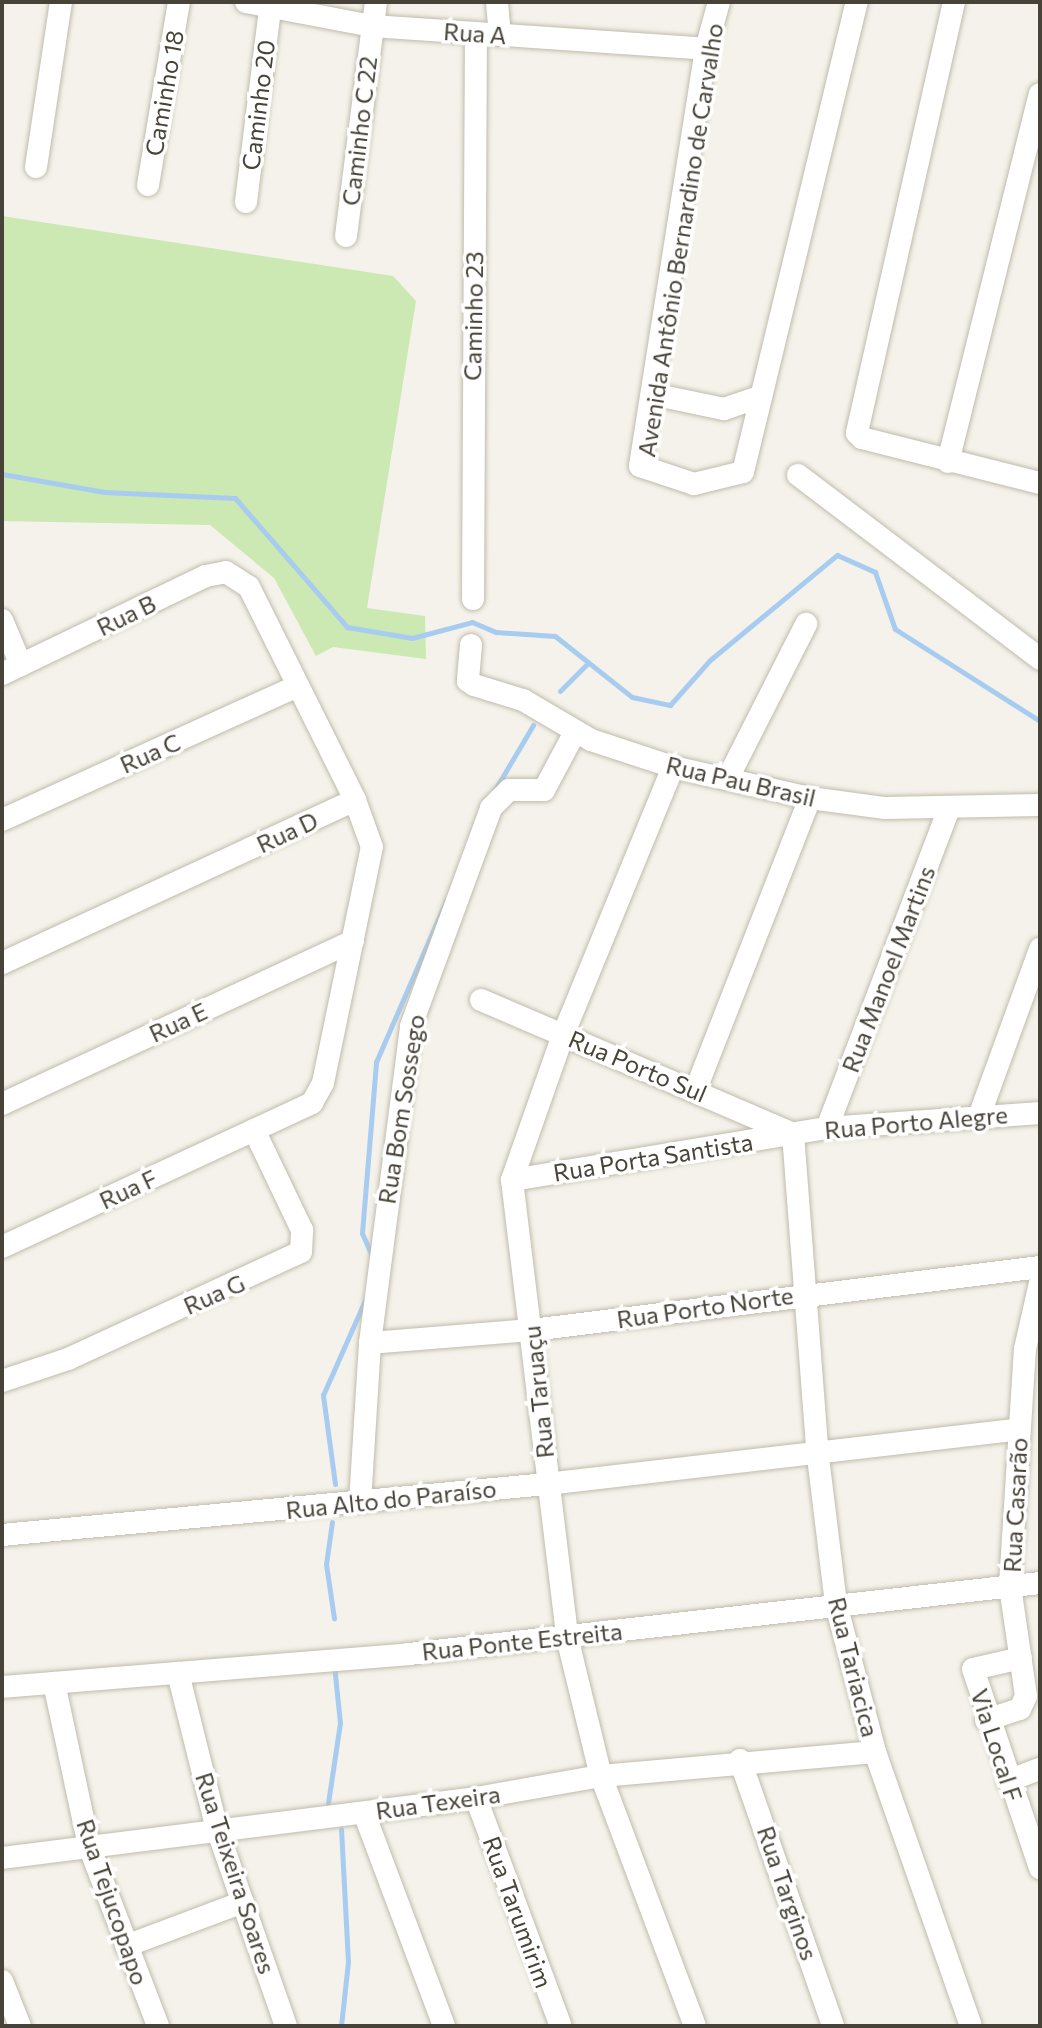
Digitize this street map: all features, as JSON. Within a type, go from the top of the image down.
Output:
[{"type":"street","points":[[36,167],[61,2]]},
{"type":"street","name":"Caminho 18","points":[[148,185],[179,2]]},
{"type":"street","name":"Rua A","points":[[246,2],[270,8],[302,8],[372,26],[706,49]]},
{"type":"street","name":"Caminho C 22","points":[[346,236],[376,2]]},
{"type":"street","points":[[497,2],[500,35]]},
{"type":"street","name":"Avenida Antônio Bernardino de Carvalho","points":[[719,2],[706,49],[640,466],[694,484],[743,472],[857,2]]},
{"type":"street","points":[[954,2],[856,427],[862,438],[1040,483]]},
{"type":"street","name":"Caminho 20","points":[[246,202],[270,8]]},
{"type":"street","name":"Caminho 23","points":[[473,599],[476,33]]},
{"type":"street","points":[[948,462],[1040,94]]},
{"type":"street","points":[[652,394],[724,409],[761,396]]},
{"type":"street","points":[[798,475],[1040,659]]},
{"type":"street","name":"Rua B","points":[[12,669],[206,576],[226,572],[249,587],[297,686]]},
{"type":"street","points":[[2,620],[12,669]]},
{"type":"street","points":[[728,778],[806,624]]},
{"type":"street","name":"Rua Pau Brasil","points":[[471,645],[468,673],[474,685],[523,700],[575,732],[673,767],[810,798],[949,809],[1040,805]]},
{"type":"street","points":[[254,1130],[302,1110],[319,1094],[372,847],[355,800],[297,686]]},
{"type":"street","name":"Rua C","points":[[2,820],[297,686]]},
{"type":"street","name":"Rua Bom Sossego","points":[[360,1502],[370,1343],[392,1140],[417,1004],[491,808],[509,790],[544,790],[575,732]]},
{"type":"street","name":"Rua Taruaçu","points":[[673,767],[563,1035],[512,1180],[567,1637],[601,1776],[695,2026]]},
{"type":"street","points":[[696,1089],[810,798]]},
{"type":"street","name":"Rua D","points":[[2,963],[355,800]]},
{"type":"street","name":"Rua Manoel Martins","points":[[827,1128],[949,809]]},
{"type":"street","name":"Rua E","points":[[2,1104],[353,941]]},
{"type":"street","points":[[980,1114],[1040,949]]},
{"type":"street","name":"Rua Porto Sul","points":[[481,1000],[696,1089],[793,1134]]},
{"type":"street","name":"Rua Porto Alegre","points":[[793,1134],[980,1114],[1040,1113]]},
{"type":"street","name":"Rua F","points":[[2,1247],[254,1130]]},
{"type":"street","name":"Rua G","points":[[2,1381],[68,1359],[301,1252],[302,1230],[254,1130]]},
{"type":"street","name":"Rua Porta Santista","points":[[512,1180],[793,1134]]},
{"type":"street","name":"Rua Tariacica","points":[[793,1134],[808,1293],[817,1449],[836,1604],[875,1752],[971,2026]]},
{"type":"street","name":"Rua Porto Norte","points":[[370,1343],[532,1330],[808,1293],[1040,1267]]},
{"type":"street","name":"Rua Casarão","points":[[986,1720],[1017,1711],[1024,1703],[1010,1586],[1028,1326],[1040,1283]]},
{"type":"street","name":"Rua Alto do Paraíso","points":[[2,1535],[547,1484],[817,1449],[1019,1429]]},
{"type":"street","name":"Rua Ponte Estreita","points":[[2,1687],[567,1637],[1040,1583]]},
{"type":"street","name":"Via Local F","points":[[1021,1658],[973,1667],[986,1720],[1039,1860]]},
{"type":"street","name":"Rua Teixeira Soares","points":[[178,1673],[217,1829],[286,2026]]},
{"type":"street","name":"Rua Tejucopapo","points":[[54,1683],[89,1846],[158,2026]]},
{"type":"street","name":"Rua Texeira","points":[[2,1858],[476,1798],[601,1776],[740,1760],[875,1752]]},
{"type":"street","name":"Rua Targinos","points":[[740,1760],[833,2026]]},
{"type":"street","points":[[1008,1781],[1040,1769]]},
{"type":"street","name":"Rua Tarumirim","points":[[476,1798],[561,2026]]},
{"type":"street","points":[[364,1813],[444,2026]]},
{"type":"street","points":[[126,1946],[243,1902]]},
{"type":"street","points":[[2,1981],[20,2026]]},
{"type":"green space","points":[[2,216],[393,276],[416,301],[367,608],[425,616],[426,659],[333,647],[316,656],[274,578],[210,525],[2,521]]},
{"type":"waterway","points":[[2,474],[104,492],[235,498],[347,627],[412,638],[472,622],[496,632],[555,636],[632,697],[670,705],[710,660],[837,555],[875,572],[895,629],[1040,721]]},
{"type":"waterway","points":[[560,691],[586,665]]},
{"type":"waterway","points":[[493,793],[533,725]]},
{"type":"waterway","points":[[373,1258],[362,1233],[376,1062],[446,901]]},
{"type":"waterway","points":[[335,1484],[323,1395],[365,1300]]},
{"type":"waterway","points":[[332,1522],[326,1564],[334,1618]]},
{"type":"waterway","points":[[328,1803],[340,1723],[334,1665]]},
{"type":"waterway","points":[[341,1829],[348,1962],[341,2026]]}]
